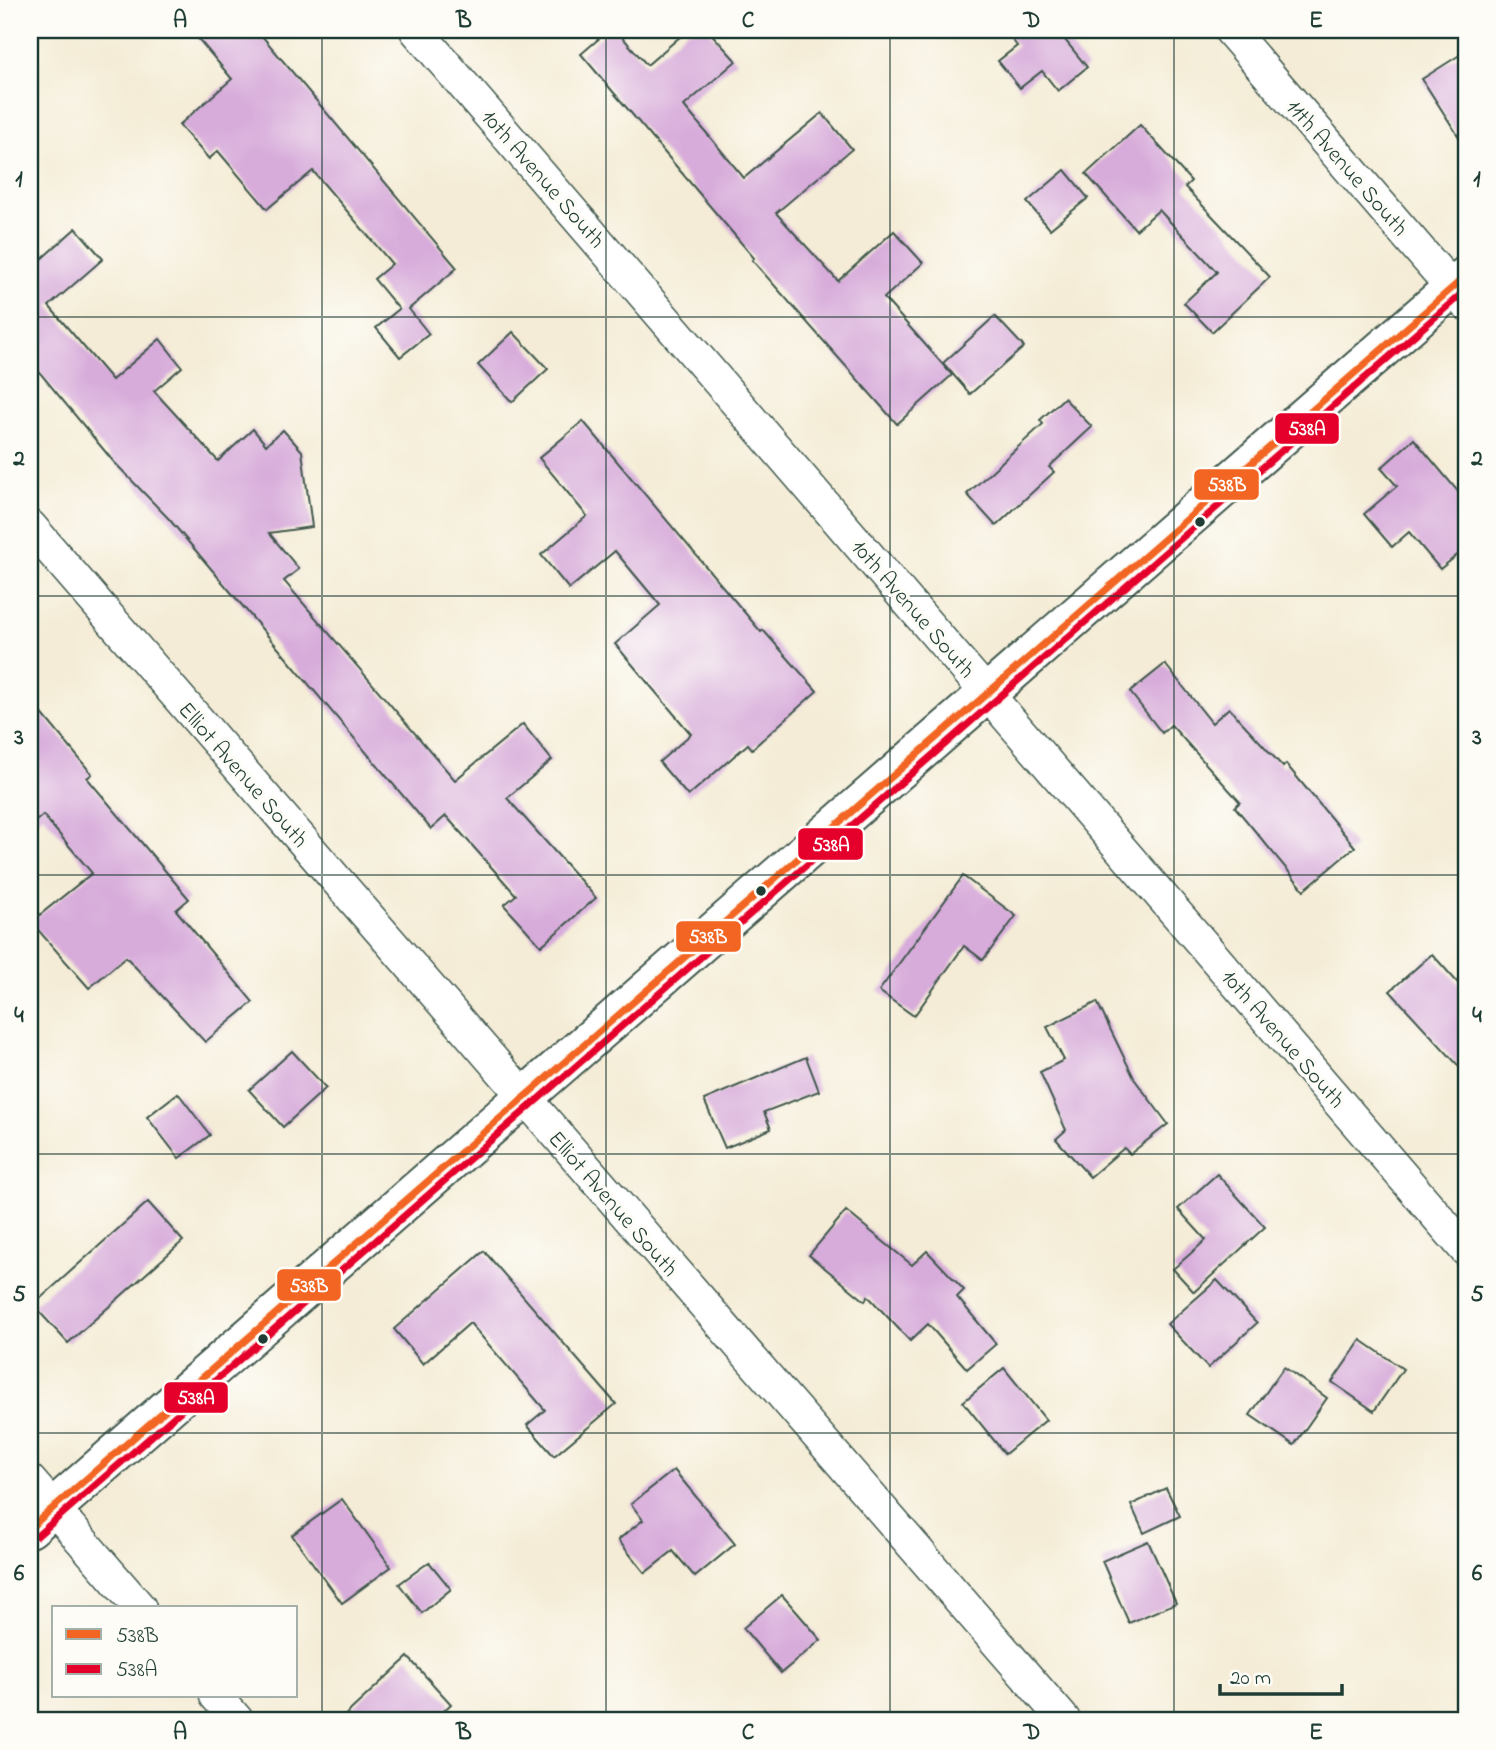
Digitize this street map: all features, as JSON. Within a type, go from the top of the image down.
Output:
[{"type":"street","name":"10th Avenue South","points":[[416,30],[1466,1250]]},
{"type":"street","name":"11th Avenue South","points":[[1230,30],[1462,289]]},
{"type":"street","points":[[138,1606],[37,1506],[524,1099],[987,692],[1462,289]]},
{"type":"street","name":"Elliot Avenue South","points":[[30,526],[1064,1720]]},
{"type":"street","points":[[218,1698],[237,1720]]},
{"type":"building","points":[[191,30],[257,30],[457,268],[409,309],[429,334],[400,357],[376,328],[399,309],[374,279],[392,264],[313,171],[267,209],[218,151],[209,159],[179,125],[232,79]]},
{"type":"building","points":[[609,30],[616,30],[647,65],[688,30],[708,30],[736,61],[684,106],[744,178],[822,113],[852,149],[776,213],[838,281],[894,231],[923,263],[884,298],[952,375],[897,424],[752,260],[754,258],[581,54]]},
{"type":"building","points":[[1005,30],[1057,30],[1087,67],[1058,91],[1042,71],[1020,88],[998,61],[1017,46]]},
{"type":"building","points":[[1466,51],[1466,148],[1422,79]]},
{"type":"building","points":[[1140,125],[1191,181],[1185,187],[1270,277],[1212,332],[1184,303],[1217,272],[1159,210],[1136,230],[1086,174]]},
{"type":"building","points":[[1065,170],[1088,198],[1050,229],[1027,202]]},
{"type":"building","points":[[76,228],[103,259],[49,306],[112,380],[160,339],[182,367],[154,391],[218,461],[253,429],[266,445],[283,430],[302,451],[312,527],[269,533],[299,569],[284,581],[455,780],[523,724],[552,760],[507,798],[596,898],[541,946],[504,905],[516,895],[446,816],[431,829],[169,519],[113,461],[30,361],[30,269]]},
{"type":"building","points":[[995,316],[1024,347],[970,394],[943,363]]},
{"type":"building","points":[[513,332],[548,369],[512,402],[478,365]]},
{"type":"building","points":[[1064,398],[1092,427],[1049,467],[1054,472],[996,526],[967,494],[1043,424],[1040,420]]},
{"type":"building","points":[[583,421],[761,632],[763,630],[817,691],[752,749],[748,744],[688,796],[659,762],[691,734],[615,644],[660,605],[615,551],[569,589],[541,555],[587,516],[539,458]]},
{"type":"building","points":[[1414,439],[1466,501],[1466,548],[1440,569],[1409,532],[1392,547],[1364,514],[1397,486],[1381,468]]},
{"type":"building","points":[[1165,664],[1212,723],[1229,708],[1283,767],[1286,764],[1355,847],[1304,890],[1235,807],[1240,802],[1171,725],[1162,733],[1130,692]]},
{"type":"building","points":[[30,699],[92,774],[87,778],[189,899],[176,910],[253,1002],[205,1042],[126,957],[89,988],[31,922],[92,873],[43,815],[30,826]]},
{"type":"building","points":[[963,876],[1016,916],[983,960],[964,946],[914,1016],[879,991]]},
{"type":"building","points":[[1432,954],[1466,992],[1466,1074],[1390,991]]},
{"type":"building","points":[[1097,1002],[1135,1080],[1168,1124],[1130,1154],[1124,1148],[1090,1177],[1056,1139],[1066,1130],[1040,1072],[1064,1060],[1047,1027]]},
{"type":"building","points":[[292,1051],[326,1088],[283,1127],[249,1090]]},
{"type":"building","points":[[806,1057],[819,1091],[764,1112],[771,1129],[725,1148],[704,1100]]},
{"type":"building","points":[[178,1093],[210,1135],[179,1158],[147,1117]]},
{"type":"building","points":[[1217,1174],[1265,1227],[1194,1292],[1173,1269],[1206,1240],[1178,1209]]},
{"type":"building","points":[[148,1202],[183,1241],[68,1343],[33,1305]]},
{"type":"building","points":[[846,1211],[912,1265],[927,1251],[964,1290],[957,1297],[996,1344],[967,1369],[928,1324],[910,1341],[868,1296],[865,1301],[809,1255]]},
{"type":"building","points":[[484,1251],[616,1404],[554,1456],[527,1425],[545,1410],[470,1323],[423,1364],[394,1329]]},
{"type":"building","points":[[1217,1280],[1257,1323],[1208,1368],[1167,1324]]},
{"type":"building","points":[[1361,1340],[1403,1369],[1374,1411],[1332,1382]]},
{"type":"building","points":[[1284,1367],[1327,1398],[1294,1445],[1250,1415]]},
{"type":"building","points":[[1004,1368],[1046,1420],[1005,1454],[963,1402]]},
{"type":"building","points":[[674,1470],[735,1544],[695,1577],[673,1551],[645,1573],[618,1540],[643,1520],[631,1504]]},
{"type":"building","points":[[1166,1488],[1180,1516],[1144,1533],[1131,1505]]},
{"type":"building","points":[[342,1499],[391,1567],[342,1603],[292,1535]]},
{"type":"building","points":[[1148,1541],[1176,1603],[1129,1623],[1102,1561]]},
{"type":"building","points":[[429,1562],[451,1589],[422,1613],[399,1584]]},
{"type":"building","points":[[782,1595],[821,1640],[781,1673],[743,1628]]},
{"type":"building","points":[[408,1657],[451,1704],[434,1720],[340,1720]]},
{"type":"transit line","name":"538B","points":[[30,1528],[1466,276]]},
{"type":"transit line","name":"538A","points":[[37,1536],[1466,290]]}]
